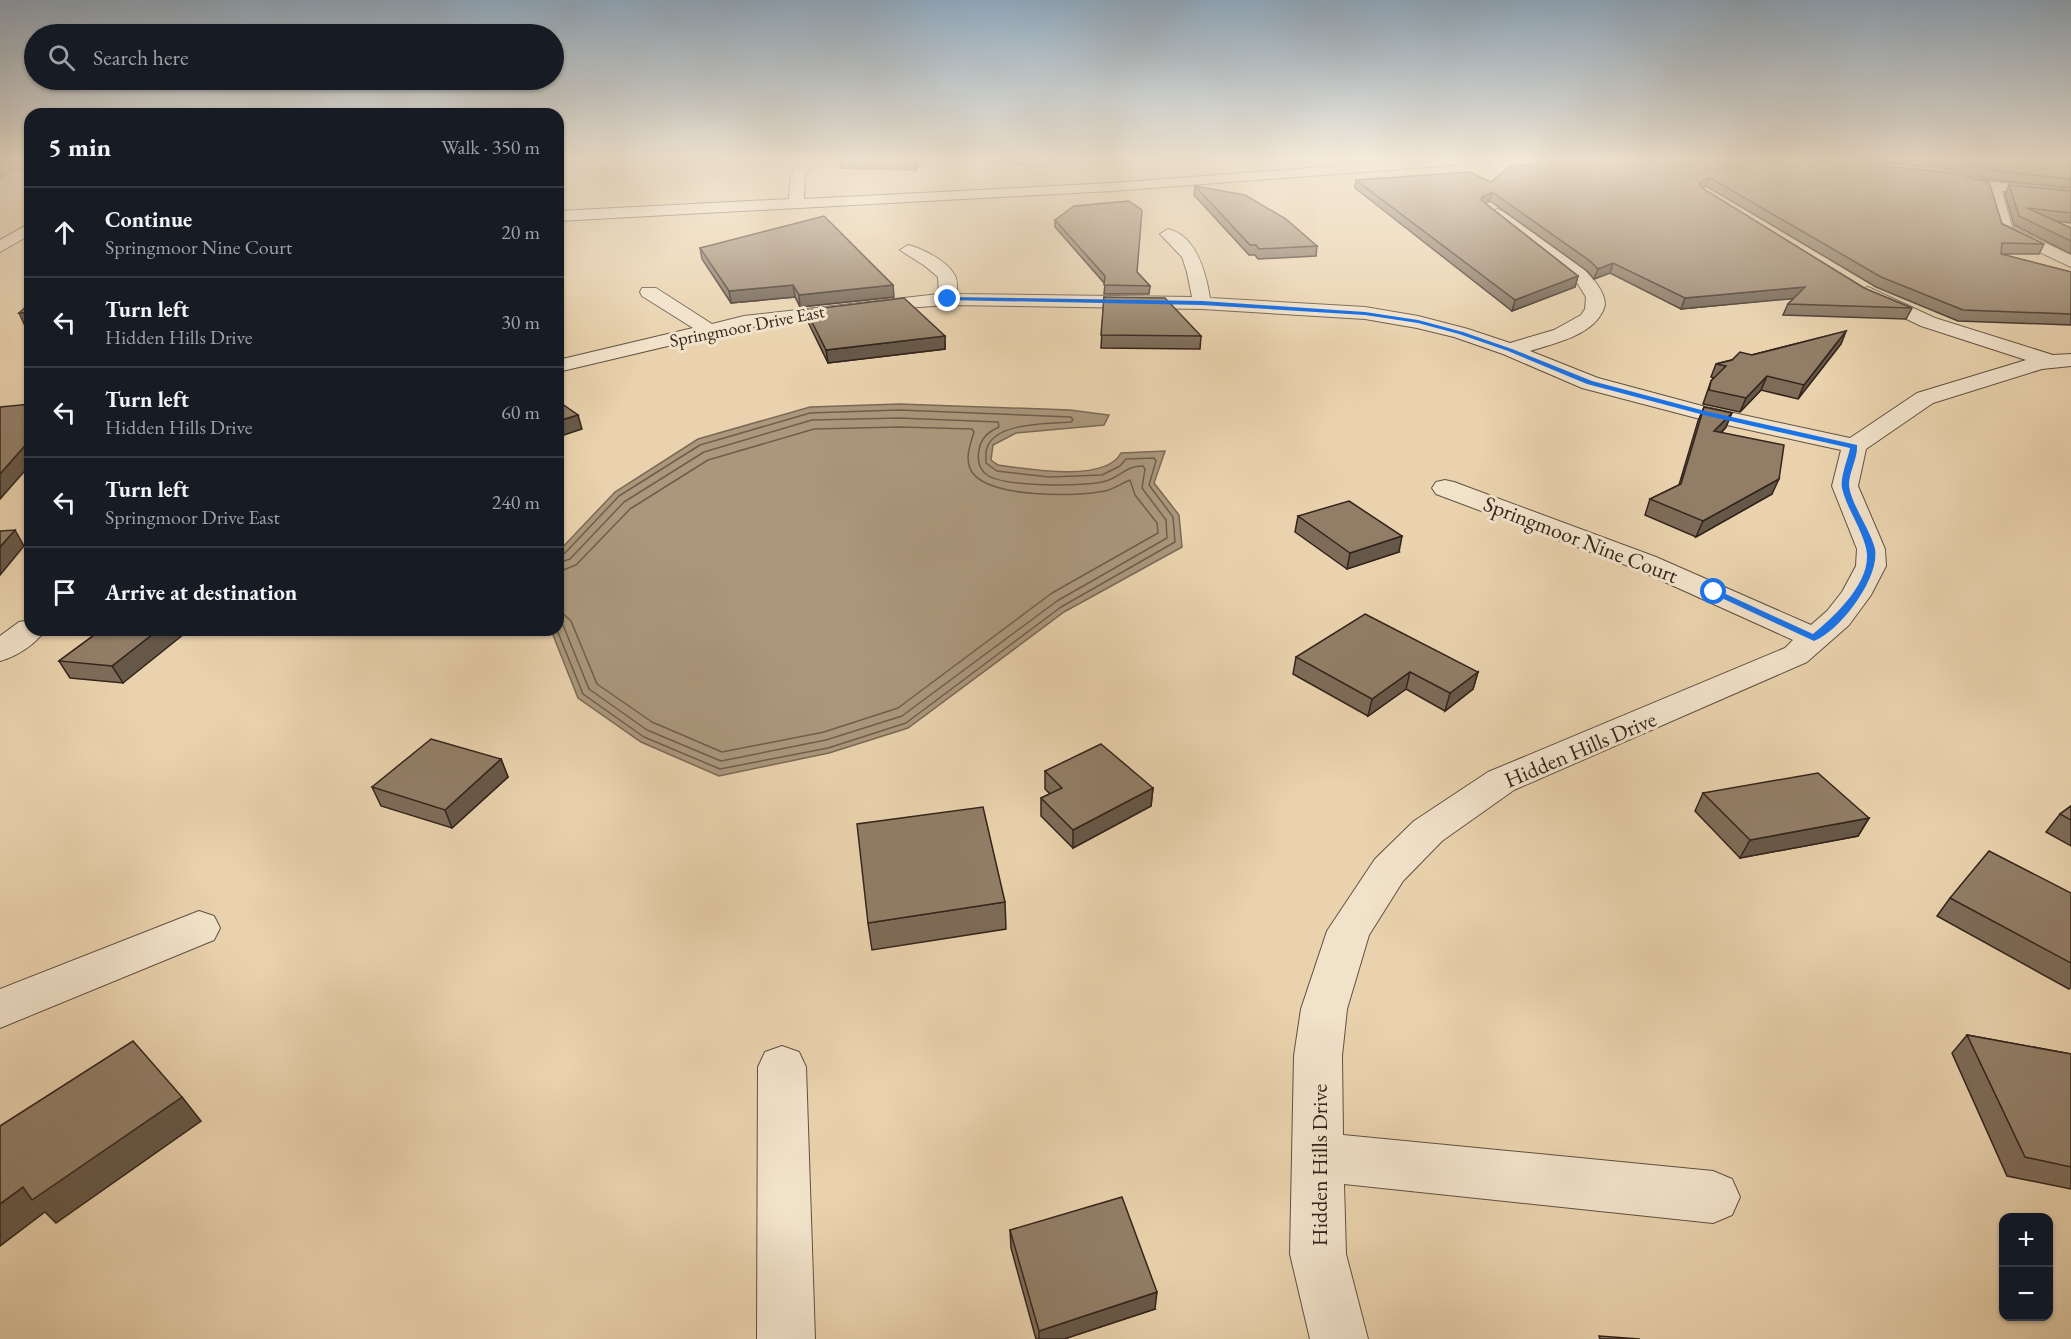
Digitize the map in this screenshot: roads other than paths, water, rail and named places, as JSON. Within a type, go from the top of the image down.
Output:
[{"type":"street","points":[[1505,220],[1580,277],[1593,291],[1596,301],[1594,311],[1582,323],[1557,335],[1510,350]]},
{"type":"street","points":[[2002,220],[2005,230],[2071,262]]},
{"type":"street","points":[[4,244],[24,232]]},
{"type":"street","points":[[1168,234],[1181,244],[1195,262],[1202,303]]},
{"type":"street","points":[[4,244],[24,241]]},
{"type":"street","points":[[908,250],[931,262],[947,276],[948,299]]},
{"type":"street","points":[[1849,281],[1928,322],[2061,361]]},
{"type":"street","points":[[650,292],[709,330]]},
{"type":"street","name":"Springmoor Drive East","points":[[564,365],[744,322],[829,310],[948,299],[1202,303],[1365,313],[1418,322],[1461,333],[1510,350],[1590,383],[1704,413],[1854,446]]},
{"type":"street","points":[[1854,446],[1925,398],[2061,361]]},
{"type":"street","name":"Hidden Hills Drive","points":[[1339,1339],[1318,1254],[1318,1056],[1324,1009],[1349,931],[1389,870],[1428,831],[1501,781],[1796,655],[1838,618],[1850,603],[1871,566],[1871,549],[1845,486],[1854,446]]},
{"type":"street","name":"Springmoor Nine Court","points":[[1445,488],[1646,563],[1814,638]]},
{"type":"street","points":[[0,651],[24,633]]},
{"type":"street","points":[[0,1009],[199,928]]},
{"type":"street","points":[[783,1068],[786,1339]]},
{"type":"street","points":[[1319,1157],[1713,1197]]},
{"type":"water","points":[[899,404],[1070,410],[1109,415],[1104,425],[1016,433],[993,445],[991,460],[998,465],[1064,472],[1099,468],[1112,462],[1121,453],[1165,451],[1154,483],[1179,515],[1182,547],[1064,612],[908,728],[829,753],[719,776],[641,742],[578,698],[553,636],[564,636],[564,546],[615,492],[698,439],[810,407]]}]
